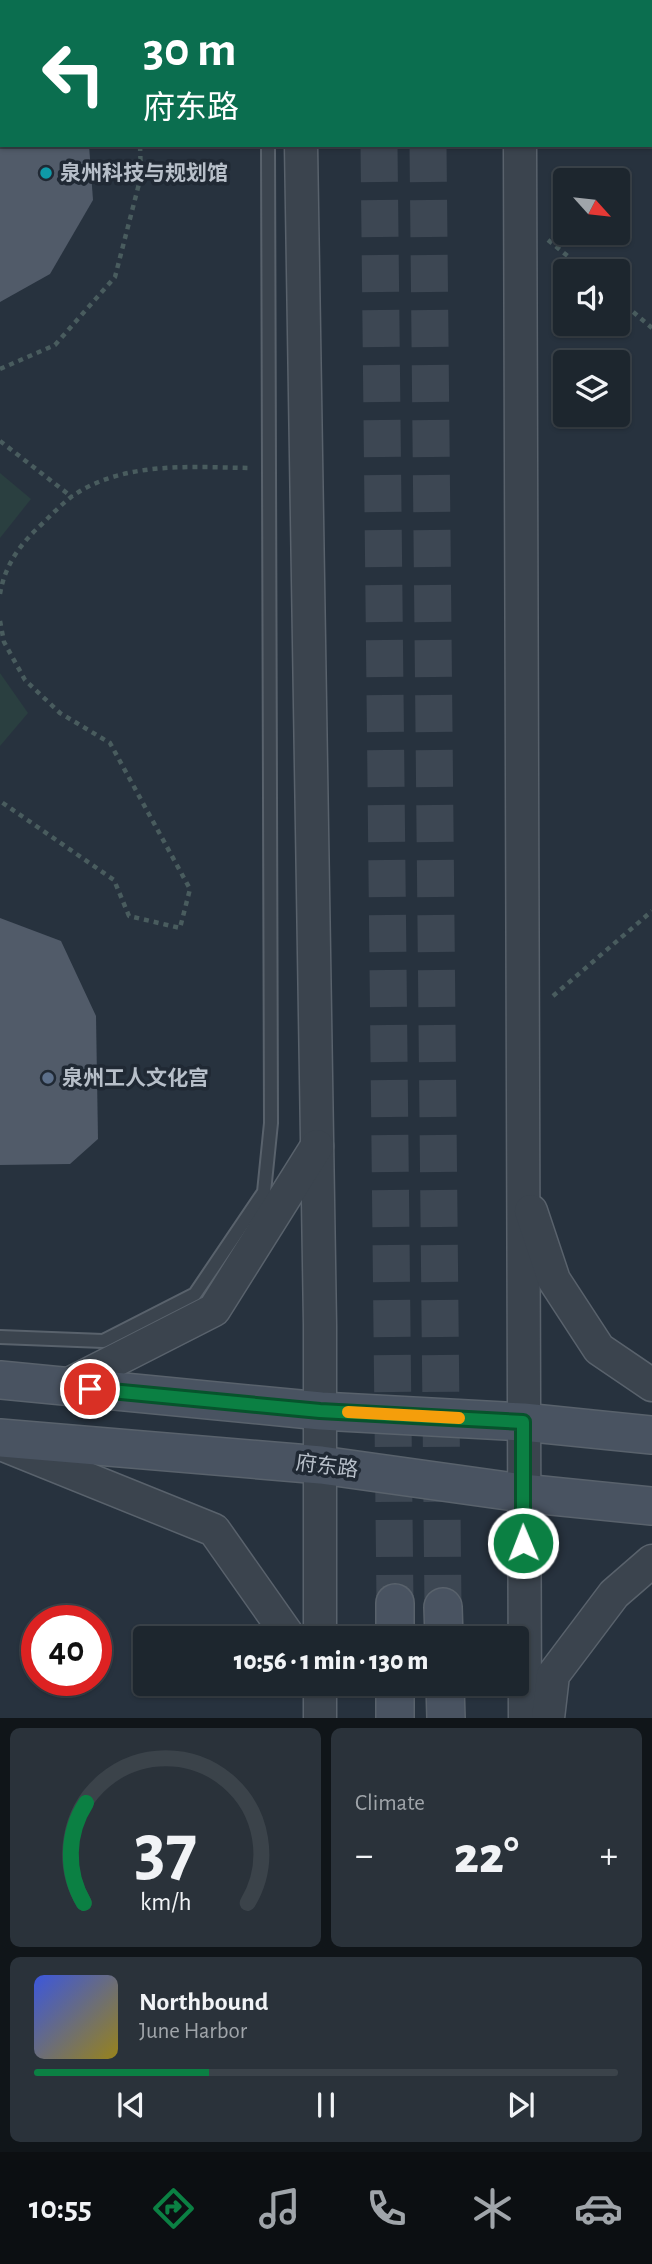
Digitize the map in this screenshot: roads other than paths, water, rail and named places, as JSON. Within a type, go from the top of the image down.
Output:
[{"type":"main road","points":[[0,1380],[320,1411],[523,1422],[652,1435]]},
{"type":"main road","name":"府东路","points":[[0,1441],[321,1465],[523,1493],[652,1506]]},
{"type":"main road","points":[[395,1696],[395,1718]]},
{"type":"main road","points":[[445,1696],[446,1718]]},
{"type":"street","points":[[301,147],[317,1146],[320,1626]]},
{"type":"street","points":[[520,147],[525,1718]]},
{"type":"street","points":[[65,1386],[214,1310],[317,1146]]},
{"type":"street","points":[[522,1187],[554,1280],[599,1349],[652,1385]]},
{"type":"street","points":[[0,1441],[214,1530],[282,1626]]},
{"type":"street","points":[[548,1718],[553,1675],[614,1594],[652,1561]]},
{"type":"street","points":[[320,1696],[320,1718]]},
{"type":"lane","points":[[0,1337],[103,1340],[195,1294],[264,1192],[271,1123],[268,147]]},
{"type":"tunnel","points":[[379,147],[395,1603]]},
{"type":"tunnel","points":[[428,147],[443,1607]]},
{"type":"place","name":"泉州科技与规划馆","points":[[46,173]]},
{"type":"place","name":"泉州工人文化宫","points":[[48,1078]]}]
